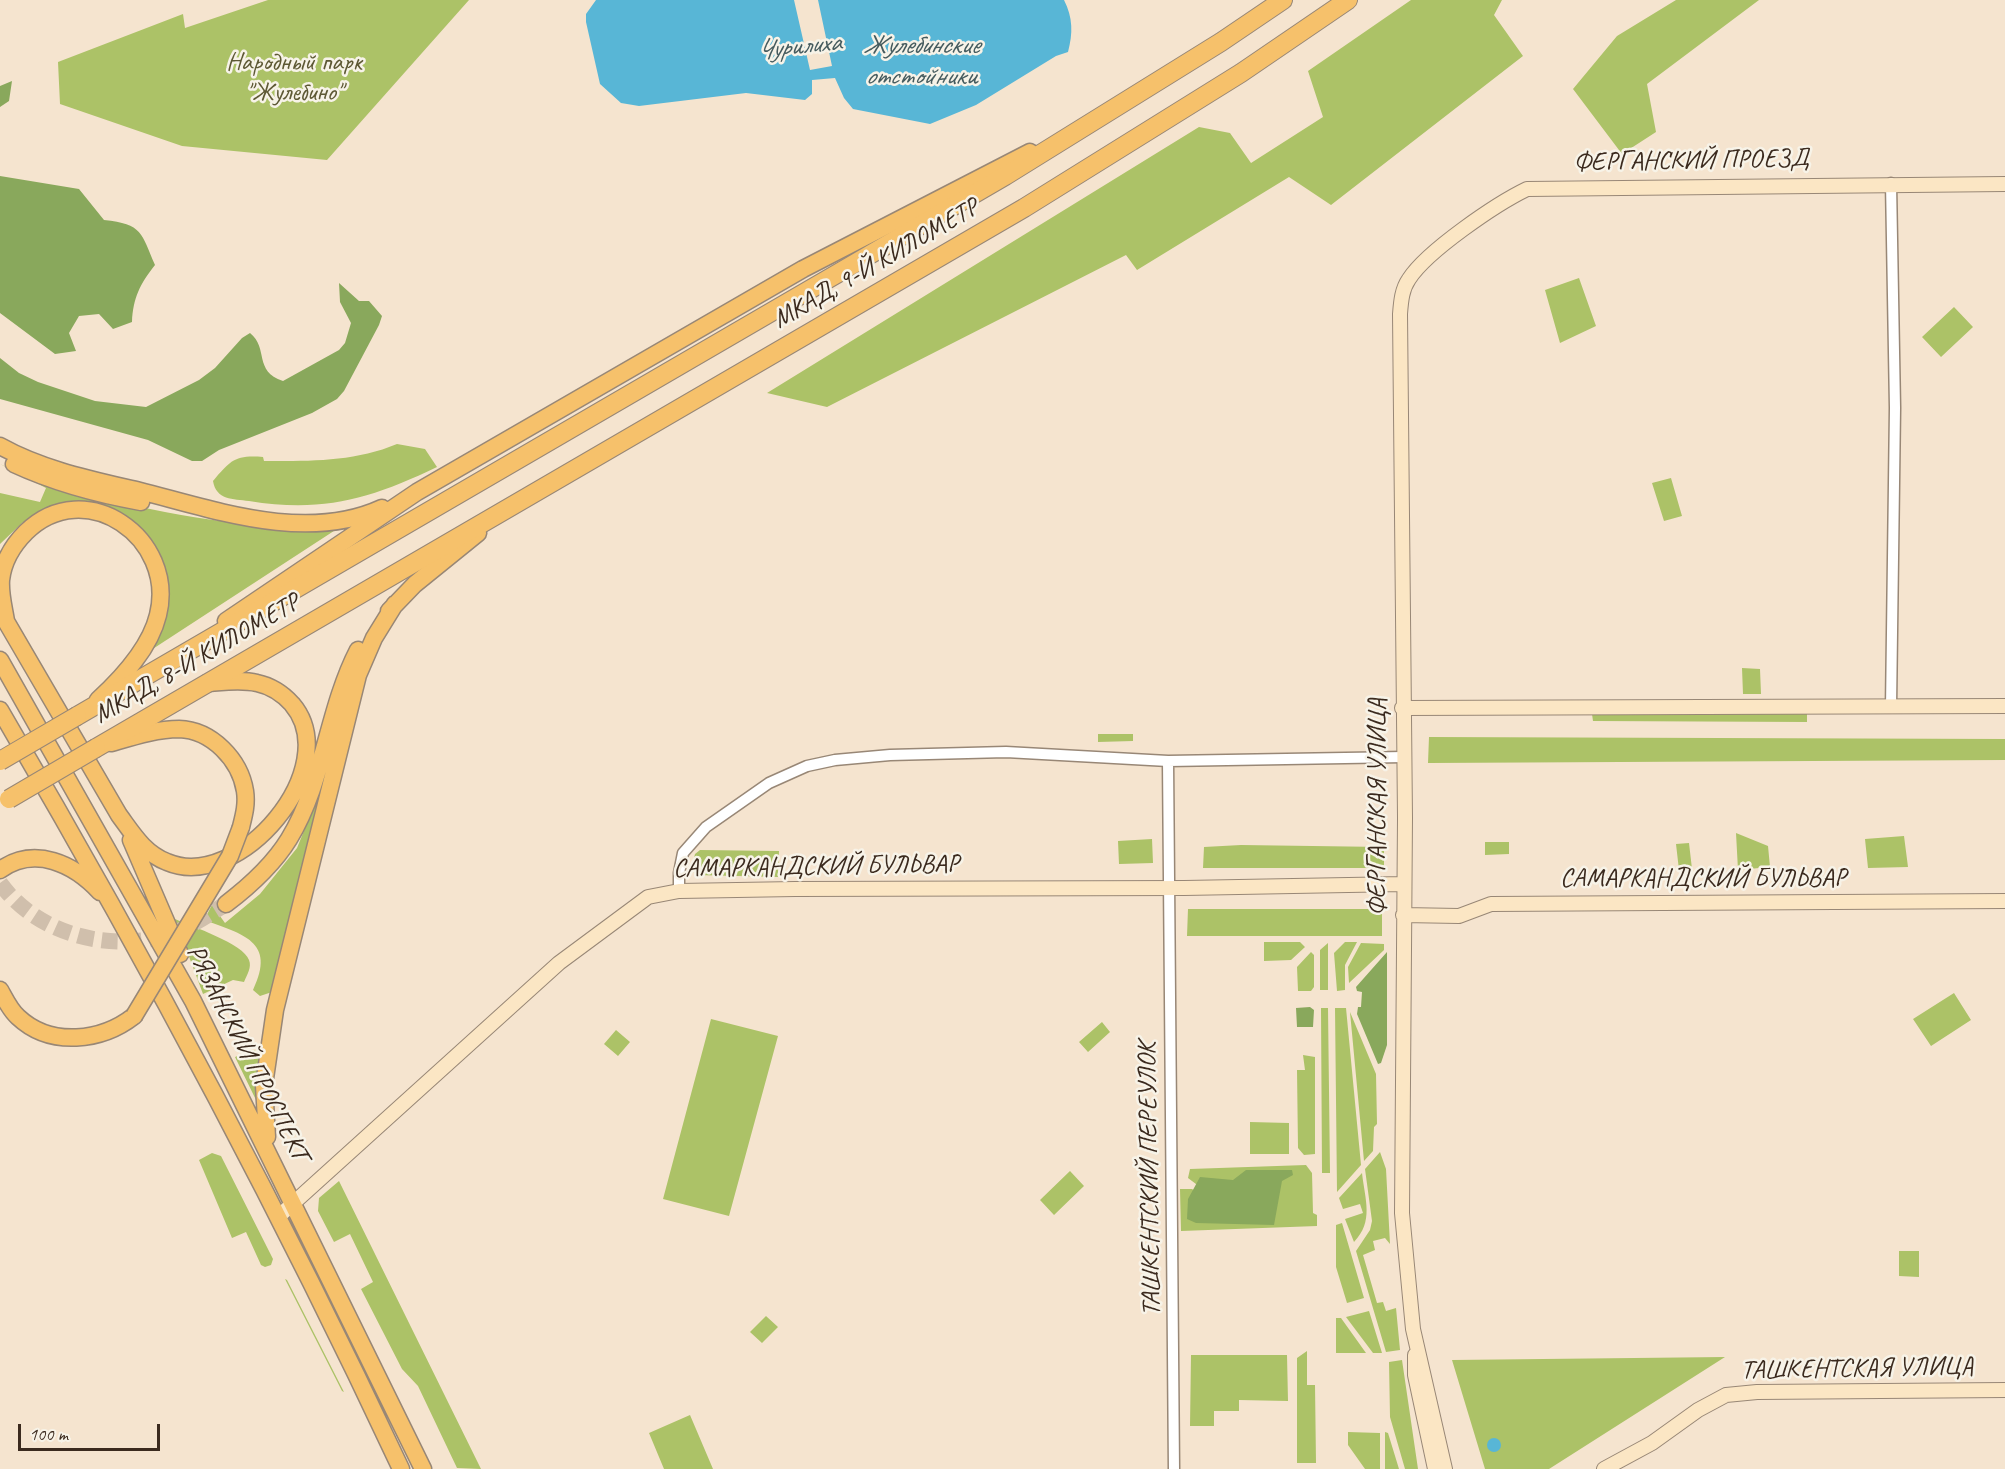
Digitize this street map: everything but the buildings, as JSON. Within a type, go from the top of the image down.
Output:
[{"type":"highway","name":"МКАД, 9-Й КИЛОМЕТР","points":[[401,526],[1005,176],[1283,0]]},
{"type":"highway","name":"МКАД, 9-Й КИЛОМЕТР","points":[[420,558],[1024,208],[1241,74],[1348,0]]},
{"type":"highway","name":"МКАД, 8-Й КИЛОМЕТР","points":[[0,761],[401,526]]},
{"type":"highway","name":"МКАД, 8-Й КИЛОМЕТР","points":[[5,801],[420,558]]},
{"type":"main road","points":[[154,671],[329,549],[417,492],[803,269],[1111,111]]},
{"type":"main road","points":[[0,446],[46,466],[190,506],[273,521],[305,522],[341,519],[374,512],[417,492]]},
{"type":"main road","points":[[0,458],[49,480],[93,493],[142,502],[190,506]]},
{"type":"main road","points":[[226,904],[253,883],[289,838],[305,807],[335,701],[348,670],[368,636],[395,604],[451,554],[521,499]]},
{"type":"main road","points":[[77,716],[100,698],[127,670],[143,649],[154,626],[160,603],[160,580],[153,555],[146,544],[114,518],[91,511],[67,512],[39,522],[16,544],[5,565],[1,589],[3,617],[119,815],[140,845],[152,854],[180,866],[205,867],[230,858],[252,842],[273,821],[292,795],[303,773],[308,751],[306,729],[296,708],[279,692],[259,683],[206,684]]},
{"type":"main road","points":[[269,1153],[264,1113],[264,1085],[275,1010],[358,675],[374,638],[395,604]]},
{"type":"main road","name":"РЯЗАНСКИЙ ПРОСПЕКТ","points":[[3,665],[193,1001],[423,1469]]},
{"type":"main road","name":"РЯЗАНСКИЙ ПРОСПЕКТ","points":[[0,710],[117,913],[278,1217],[401,1469]]},
{"type":"main road","points":[[0,990],[18,1017],[54,1036],[96,1036],[117,1028],[134,1016],[230,856],[246,809],[245,792],[240,774],[230,757],[216,742],[199,733],[179,729],[151,733],[96,748]]},
{"type":"main road","points":[[119,815],[166,917],[187,972],[193,1001]]},
{"type":"main road","points":[[0,870],[23,859],[56,861],[75,871],[97,889],[117,913]]},
{"type":"street","name":"ФЕРГАНСКИЙ ПРОЕЗД","points":[[1408,279],[1420,265],[1500,202],[1527,189],[1891,183],[2005,184]]},
{"type":"street","points":[[1891,183],[1895,408],[1892,707]]},
{"type":"street","name":"ФЕРГАНСКАЯ УЛИЦА","points":[[1408,279],[1401,296],[1400,314],[1404,757],[1402,1214],[1414,1335],[1415,1375],[1435,1469]]},
{"type":"street","points":[[1402,708],[2005,706]]},
{"type":"street","points":[[679,891],[679,873],[683,853],[706,826],[769,783],[807,766],[861,757],[985,753],[1168,761],[1404,757]]},
{"type":"street","name":"ТАШКЕНТСКИЙ ПЕРЕУЛОК","points":[[1168,761],[1174,1469]]},
{"type":"street","name":"САМАРКАНДСКИЙ БУЛЬВАР","points":[[278,1217],[559,963],[648,897],[679,891],[1403,884]]},
{"type":"street","name":"САМАРКАНДСКИЙ БУЛЬВАР","points":[[1403,915],[1459,916],[1491,904],[2005,901]]},
{"type":"street","name":"ФЕРГАНСКАЯ УЛИЦА","points":[[1414,1335],[1445,1469]]},
{"type":"street","name":"ТАШКЕНТСКАЯ УЛИЦА","points":[[1622,1469],[1652,1443],[1698,1410],[1726,1395],[1757,1392],[2005,1390]]},
{"type":"street","name":"ТАШКЕНТСКАЯ УЛИЦА","points":[[1604,1469],[1652,1443]]},
{"type":"green space","name":"Народный парк \"Жулебино\"","points":[[268,0],[469,0],[327,160],[182,146],[60,104],[58,62],[183,14],[185,28]]},
{"type":"green space","points":[[1411,0],[1502,0],[1494,15],[1523,56],[1331,205],[1289,177],[1137,270],[1126,255],[827,407],[767,393],[1199,127],[1230,133],[1251,163],[1323,117],[1308,71]]},
{"type":"green space","points":[[1676,0],[1759,0],[1647,84],[1656,132],[1622,154],[1573,89],[1617,36]]},
{"type":"green space","points":[[12,81],[9,101],[0,107],[0,86]]},
{"type":"green space","points":[[0,176],[79,189],[104,220],[126,224],[139,232],[155,265],[138,292],[132,322],[113,329],[99,314],[79,316],[69,333],[76,351],[55,354],[0,313]]},
{"type":"green space","points":[[1579,278],[1596,326],[1560,343],[1545,290]]},
{"type":"green space","points":[[339,283],[359,301],[369,301],[382,316],[344,391],[337,399],[312,413],[219,450],[202,461],[192,461],[148,440],[0,399],[0,358],[19,373],[38,382],[95,401],[146,407],[199,380],[215,368],[242,338],[250,333],[259,345],[264,365],[268,371],[283,381],[339,350],[345,343],[351,323],[340,302]]},
{"type":"green space","points":[[1954,307],[1973,327],[1941,357],[1922,337]]},
{"type":"green space","points":[[397,444],[425,449],[437,467],[390,488],[323,504],[276,504],[231,499],[218,492],[213,481],[224,468],[240,458],[263,457],[264,461],[332,459],[365,454]]},
{"type":"green space","points":[[11,470],[110,500],[175,514],[274,526],[340,527],[145,654],[165,586],[133,524],[49,510],[22,523],[0,544],[0,493],[40,502],[46,488]]},
{"type":"green space","points":[[1671,478],[1682,516],[1664,521],[1652,483]]},
{"type":"green space","points":[[357,665],[272,992],[260,996],[253,990],[261,960],[258,950],[243,935],[204,920],[212,905],[225,923],[260,894],[297,848],[319,794]]},
{"type":"green space","points":[[1742,668],[1760,669],[1761,694],[1743,694]]},
{"type":"green space","points":[[1807,708],[1807,722],[1593,721],[1592,714]]},
{"type":"green space","points":[[1098,734],[1133,734],[1133,741],[1098,742]]},
{"type":"green space","points":[[1429,737],[2005,739],[2005,760],[1428,763]]},
{"type":"green space","points":[[1736,833],[1768,846],[1770,867],[1738,870]]},
{"type":"green space","points":[[1904,836],[1908,867],[1868,868],[1865,839]]},
{"type":"green space","points":[[1152,839],[1153,863],[1119,864],[1118,841]]},
{"type":"green space","points":[[1485,842],[1509,842],[1509,854],[1485,855]]},
{"type":"green space","points":[[1689,843],[1692,869],[1679,870],[1676,844]]},
{"type":"green space","points":[[1241,845],[1384,847],[1384,868],[1203,868],[1204,847]]},
{"type":"green space","points":[[700,850],[779,851],[778,877],[696,875],[691,869],[695,854]]},
{"type":"green space","points":[[1188,909],[1382,909],[1382,936],[1187,936]]},
{"type":"green space","points":[[175,919],[228,942],[245,954],[250,965],[244,982],[233,980],[203,994]]},
{"type":"green space","points":[[1264,942],[1300,942],[1305,947],[1291,960],[1264,961]]},
{"type":"green space","points":[[1345,942],[1357,942],[1345,965],[1345,990],[1337,991],[1334,953]]},
{"type":"green space","points":[[1328,943],[1328,990],[1320,990],[1320,950]]},
{"type":"green space","points":[[1361,943],[1384,944],[1384,950],[1349,983],[1348,967]]},
{"type":"green space","points":[[1311,952],[1314,955],[1314,987],[1311,991],[1298,991],[1297,967]]},
{"type":"green space","points":[[1387,952],[1387,1045],[1381,1063],[1378,1064],[1357,1014],[1358,1007],[1361,1007],[1362,992],[1357,991],[1356,987]]},
{"type":"green space","points":[[1954,993],[1971,1020],[1931,1046],[1913,1019]]},
{"type":"green space","points":[[1310,1007],[1314,1010],[1313,1027],[1297,1027],[1296,1008]]},
{"type":"green space","points":[[1321,1008],[1328,1008],[1330,1173],[1322,1173]]},
{"type":"green space","points":[[1335,1008],[1346,1008],[1361,1165],[1337,1192]]},
{"type":"green space","points":[[1350,1012],[1376,1074],[1377,1124],[1374,1127],[1373,1151],[1364,1161]]},
{"type":"green space","points":[[711,1019],[778,1036],[729,1216],[663,1199]]},
{"type":"green space","points":[[1102,1022],[1110,1032],[1088,1052],[1079,1042]]},
{"type":"green space","points":[[616,1030],[630,1042],[618,1056],[604,1044]]},
{"type":"green space","points":[[255,1050],[260,1059],[257,1102],[235,1057]]},
{"type":"green space","points":[[1303,1055],[1315,1057],[1315,1154],[1304,1155],[1298,1148],[1297,1070],[1305,1070]]},
{"type":"green space","points":[[1250,1122],[1289,1123],[1289,1154],[1250,1154]]},
{"type":"green space","points":[[1380,1152],[1386,1169],[1390,1244],[1385,1238],[1373,1241],[1375,1250],[1363,1255],[1377,1303],[1383,1302],[1386,1311],[1396,1308],[1400,1350],[1386,1352],[1356,1251],[1370,1230],[1372,1221],[1365,1169]]},
{"type":"green space","points":[[212,1153],[221,1156],[273,1259],[271,1265],[265,1267],[261,1265],[246,1232],[232,1238],[199,1160]]},
{"type":"green space","points":[[1306,1165],[1312,1173],[1313,1213],[1317,1215],[1317,1226],[1181,1231],[1180,1189],[1192,1189],[1206,1199],[1200,1187],[1188,1178],[1190,1169]]},
{"type":"green space","points":[[1246,1170],[1292,1170],[1293,1175],[1282,1181],[1274,1225],[1196,1223],[1187,1219],[1188,1199],[1200,1177],[1233,1180]]},
{"type":"green space","points":[[1070,1171],[1084,1186],[1054,1215],[1040,1200]]},
{"type":"green space","points":[[1362,1173],[1367,1210],[1364,1226],[1354,1242],[1345,1219],[1363,1213],[1360,1204],[1343,1209],[1339,1198]]},
{"type":"green space","points":[[339,1181],[481,1469],[457,1468],[418,1386],[402,1369],[361,1289],[373,1282],[350,1234],[334,1242],[318,1211],[319,1198]]},
{"type":"green space","points":[[1342,1223],[1364,1298],[1347,1303],[1336,1267],[1336,1225]]},
{"type":"green space","points":[[1899,1251],[1919,1251],[1919,1277],[1899,1276]]},
{"type":"green space","points":[[285,1279],[287,1280],[344,1392],[342,1391]]},
{"type":"green space","points":[[1369,1311],[1382,1353],[1373,1353],[1346,1317]]},
{"type":"green space","points":[[766,1316],[778,1327],[762,1343],[750,1332]]},
{"type":"green space","points":[[1336,1318],[1341,1318],[1366,1353],[1336,1353]]},
{"type":"green space","points":[[1307,1351],[1307,1385],[1315,1385],[1316,1463],[1297,1463],[1297,1358]]},
{"type":"green space","points":[[1191,1355],[1287,1355],[1288,1401],[1239,1400],[1239,1411],[1214,1411],[1214,1426],[1190,1426]]},
{"type":"green space","points":[[1725,1357],[1549,1469],[1485,1469],[1452,1360]]},
{"type":"green space","points":[[1402,1360],[1418,1469],[1405,1469],[1390,1417],[1389,1362]]},
{"type":"green space","points":[[690,1415],[713,1469],[664,1469],[649,1433]]},
{"type":"green space","points":[[1348,1432],[1380,1433],[1380,1469],[1365,1469],[1348,1445]]},
{"type":"green space","points":[[1385,1432],[1388,1433],[1399,1469],[1385,1469]]},
{"type":"water","name":"Жулебинские отстойники","points":[[596,0],[794,0],[810,70],[832,66],[818,0],[1064,0],[1071,19],[1071,38],[1068,52],[1056,56],[976,105],[930,124],[853,109],[844,98],[835,78],[812,80],[812,94],[805,100],[746,93],[639,106],[621,103],[600,84],[586,22],[586,14]]},
{"type":"water","points":[[1494,1438],[1499,1440],[1501,1445],[1499,1450],[1494,1452],[1489,1450],[1487,1445],[1489,1440]]},
{"type":"tunnel","points":[[0,883],[16,901],[35,916],[56,928],[79,936],[103,940],[127,942],[174,933],[226,904]]},
{"type":"water label","name":"Чурилиха","points":[[799,47]]}]
